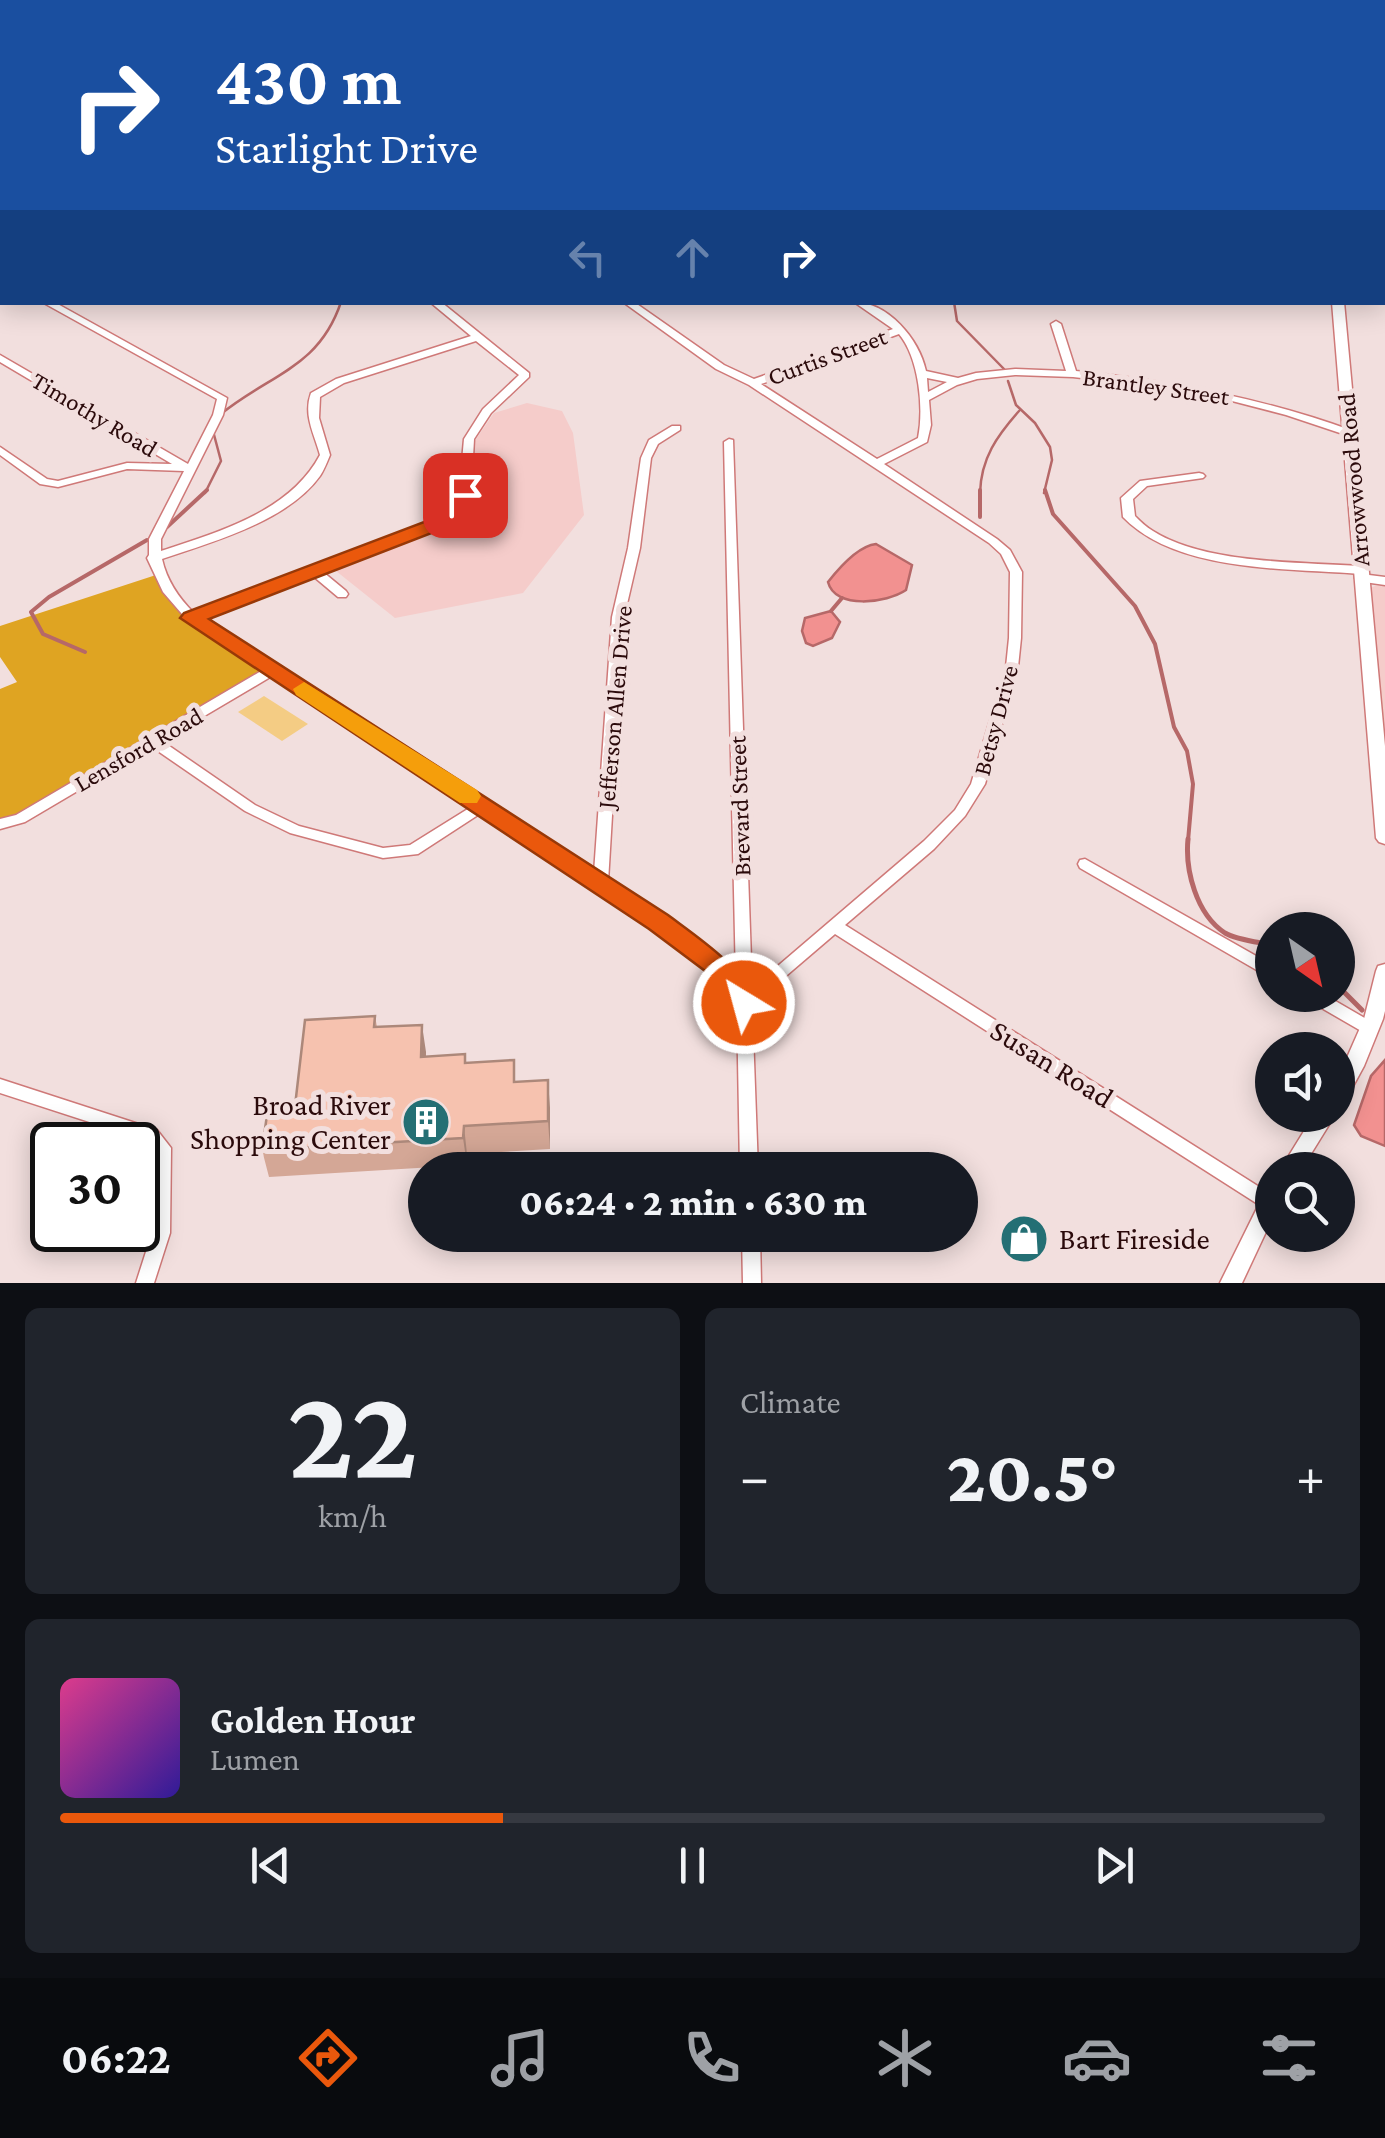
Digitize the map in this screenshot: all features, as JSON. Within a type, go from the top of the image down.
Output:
[{"type":"street","points":[[52,305],[222,398],[218,415],[161,521],[153,558],[167,590],[192,618],[601,883],[714,964],[744,1003]]},
{"type":"street","points":[[192,618],[434,525],[465,495],[469,439],[487,411],[526,374],[438,305]]},
{"type":"street","name":"Betsy Drive","points":[[632,305],[720,367],[753,383],[878,463],[1006,552],[1016,572],[1012,667],[978,784],[960,813],[929,845],[744,1003]]},
{"type":"street","points":[[862,305],[900,330],[921,359],[924,374],[927,425],[923,440],[878,463]]},
{"type":"street","name":"Arrowwood Road","points":[[1338,305],[1385,838]]},
{"type":"street","points":[[1056,324],[1072,374]]},
{"type":"street","name":"Curtis Street","points":[[753,383],[900,330]]},
{"type":"street","points":[[153,558],[260,516],[310,480],[325,455],[312,416],[315,395],[340,381],[478,337]]},
{"type":"street","name":"Timothy Road","points":[[0,358],[189,470]]},
{"type":"street","name":"Brantley Street","points":[[924,399],[958,382],[1016,372],[1072,374],[1218,392],[1292,411],[1349,433]]},
{"type":"street","name":"Brantley Street","points":[[924,374],[958,382]]},
{"type":"street","name":"Jefferson Allen Drive","points":[[601,883],[618,618],[634,548],[646,458],[654,442],[676,428]]},
{"type":"street","name":"Brevard Street","points":[[730,442],[748,1152]]},
{"type":"street","points":[[0,450],[44,482],[58,484],[127,466],[168,465],[189,470]]},
{"type":"street","points":[[1199,476],[1144,482],[1126,498],[1129,518],[1153,539],[1186,551],[1361,574],[1385,581]]},
{"type":"street","points":[[314,570],[342,594]]},
{"type":"street","name":"Lensford Road","points":[[0,824],[20,819],[274,670]]},
{"type":"street","points":[[152,741],[250,808],[295,830],[383,853],[413,850],[484,806]]},
{"type":"street","points":[[1085,864],[1255,962]]},
{"type":"street","name":"Susan Road","points":[[834,925],[1255,1191]]},
{"type":"street","points":[[1355,1064],[1385,970]]},
{"type":"street","points":[[1341,1012],[1369,1028]]},
{"type":"street","points":[[0,1086],[151,1135],[163,1148],[161,1233],[144,1283]]},
{"type":"street","points":[[1231,1283],[1255,1234]]},
{"type":"street","points":[[751,1252],[752,1283]]},
{"type":"shaded area","points":[[527,403],[562,411],[573,433],[584,515],[523,593],[395,618],[331,567],[436,529],[461,510],[473,491],[474,442],[494,413]]},
{"type":"shaded area","points":[[876,544],[912,565],[906,590],[875,601],[840,597],[828,582],[856,553]]},
{"type":"shaded area","points":[[159,574],[177,604],[274,669],[0,824],[0,689],[17,682],[0,657],[0,626]]},
{"type":"shaded area","points":[[1385,586],[1385,734],[1370,588]]},
{"type":"shaded area","points":[[831,611],[840,622],[832,638],[813,646],[806,643],[802,631],[805,618]]},
{"type":"shaded area","points":[[264,696],[308,724],[282,741],[238,712]]},
{"type":"shaded area","points":[[1385,1060],[1385,1146],[1361,1136],[1355,1127],[1371,1076]]},
{"type":"building","name":"Broad River Shopping Center","points":[[375,1016],[374,1027],[422,1025],[421,1057],[465,1054],[465,1063],[514,1060],[514,1082],[548,1080],[548,1121],[464,1126],[463,1138],[262,1150],[268,1108],[295,1106],[305,1020]]},
{"type":"waterway","points":[[221,414],[306,356],[332,324],[340,305]]},
{"type":"waterway","points":[[954,305],[957,321],[1004,369]]},
{"type":"waterway","points":[[1008,381],[1016,405],[1035,423],[1050,447],[1052,460],[1044,493]]},
{"type":"waterway","points":[[980,493],[983,469],[992,448],[1019,411]]},
{"type":"waterway","points":[[206,491],[221,461],[213,431]]},
{"type":"waterway","points":[[1045,490],[1053,514],[1135,606],[1155,644],[1174,727],[1187,751],[1193,784],[1188,841]]},
{"type":"waterway","points":[[167,527],[206,491]]},
{"type":"waterway","points":[[980,493],[980,517]]},
{"type":"waterway","points":[[85,652],[43,634],[31,612],[49,597],[147,540]]},
{"type":"waterway","points":[[831,611],[842,598]]},
{"type":"waterway","points":[[1188,841],[1194,890],[1207,915],[1225,933],[1255,942]]},
{"type":"waterway","points":[[1355,1003],[1362,1010]]},
{"type":"slow traffic","points":[[304,689],[468,796]]},
{"type":"place","name":"Broad River Shopping Center","points":[[426,1122]]},
{"type":"place","name":"Bart Fireside","points":[[1024,1239]]},
{"type":"route","points":[[465,495],[434,525],[192,618],[658,922],[714,964],[744,1003]]}]
